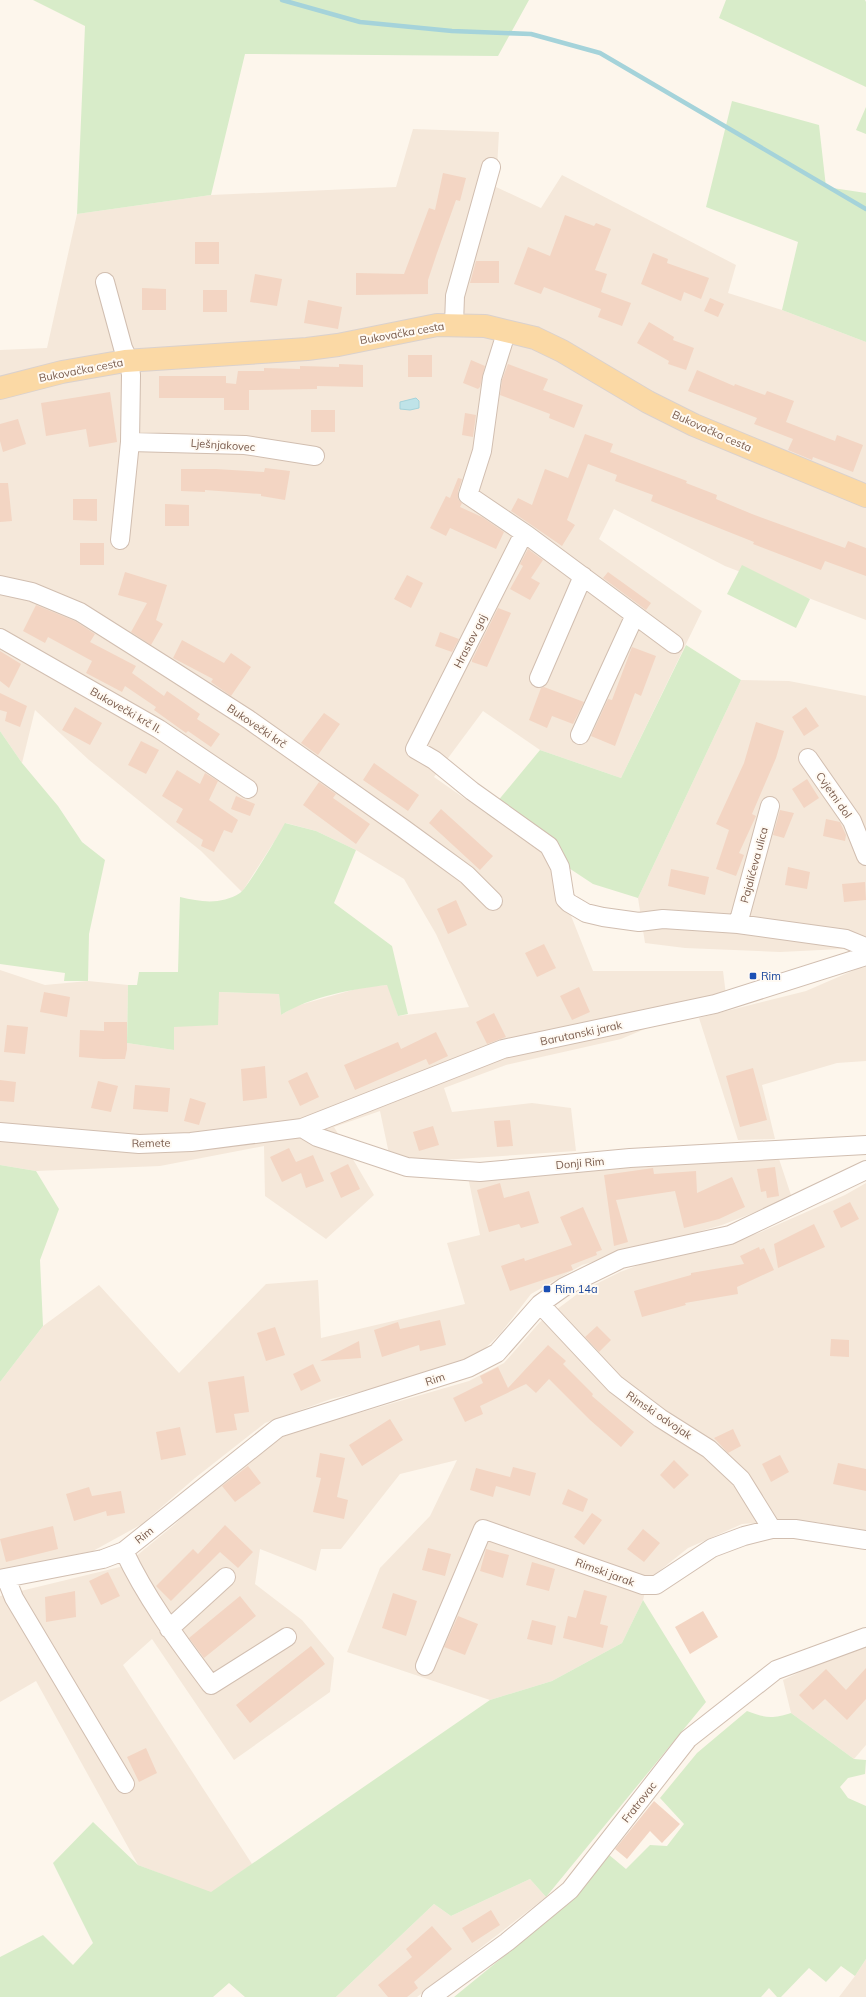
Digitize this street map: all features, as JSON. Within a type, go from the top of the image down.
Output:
[{"type":"main road","name":"Bukovačka cesta","points":[[0,388],[62,372],[129,361],[307,349],[437,324],[485,326],[507,330],[535,338],[562,351],[648,402],[694,425],[866,496]]},
{"type":"street","points":[[454,324],[455,296],[491,167]]},
{"type":"street","points":[[105,282],[123,348],[129,361],[131,375],[130,442],[120,540]]},
{"type":"street","points":[[507,330],[492,378],[482,451],[468,495],[524,533],[674,644]]},
{"type":"street","name":"Lješnjakovec","points":[[130,442],[245,445],[315,456]]},
{"type":"street","name":"Hrastov gaj","points":[[524,533],[415,749],[434,760],[472,791],[549,846],[560,867],[565,899],[576,908],[586,913],[639,922],[663,919],[738,924]]},
{"type":"street","points":[[539,678],[582,576]]},
{"type":"street","name":"Bukovečki krč","points":[[0,585],[32,592],[80,612],[167,666],[248,719],[404,829],[467,876],[493,901]]},
{"type":"street","points":[[580,735],[635,615]]},
{"type":"street","name":"Bukovečki krč II.","points":[[0,638],[159,728],[248,788]]},
{"type":"street","name":"Cvjetni dol","points":[[808,758],[852,821],[866,856]]},
{"type":"street","name":"Pajalićeva ulica","points":[[738,924],[770,806]]},
{"type":"street","points":[[738,924],[846,939],[863,946],[866,950]]},
{"type":"street","name":"Barutanski jarak","points":[[302,1128],[503,1049],[714,1004],[866,956]]},
{"type":"street","name":"Remete","points":[[0,1132],[139,1144],[191,1142],[302,1128]]},
{"type":"street","name":"Donji Rim","points":[[302,1128],[317,1137],[407,1167],[480,1172],[630,1158],[866,1145]]},
{"type":"street","name":"Rim","points":[[3,1578],[103,1559],[124,1551],[278,1428],[468,1368],[497,1353],[540,1304],[564,1287],[621,1259],[730,1235],[866,1170]]},
{"type":"street","name":"Rimski odvojak","points":[[540,1304],[615,1384],[660,1418],[709,1449],[741,1479],[772,1529]]},
{"type":"street","name":"Rimski jarak","points":[[425,1666],[483,1528],[643,1585],[656,1585],[712,1548],[744,1536],[772,1529],[795,1529],[866,1540]]},
{"type":"street","points":[[124,1551],[135,1575],[169,1629],[211,1685],[287,1637]]},
{"type":"street","points":[[169,1629],[226,1577]]},
{"type":"street","points":[[3,1578],[125,1784]]},
{"type":"street","name":"Fratrovac","points":[[431,1997],[507,1942],[570,1890],[688,1739],[776,1670],[866,1637]]},
{"type":"shaded area","points":[[413,129],[499,132],[496,187],[541,208],[562,175],[736,265],[728,293],[782,310],[866,342],[866,620],[725,566],[614,509],[599,539],[702,611],[621,778],[540,750],[483,711],[434,777],[546,853],[593,971],[723,971],[726,995],[621,1039],[506,1065],[444,1088],[452,1112],[532,1103],[571,1108],[576,1151],[428,1161],[389,1154],[380,1111],[334,1127],[374,1195],[326,1239],[265,1196],[264,1146],[160,1166],[36,1171],[0,1165],[0,970],[45,985],[88,981],[128,985],[127,1043],[174,1050],[174,1027],[218,992],[279,994],[281,1015],[296,1006],[363,987],[388,985],[398,1016],[469,1007],[436,934],[404,879],[356,850],[316,831],[286,823],[242,892],[201,851],[89,760],[35,710],[22,763],[0,731],[0,350],[47,348],[77,214],[211,195],[396,187]]},
{"type":"shaded area","points":[[741,680],[789,681],[866,696],[866,941],[841,949],[780,952],[685,948],[645,943],[638,898]]},
{"type":"shaded area","points":[[866,967],[866,1061],[837,1063],[762,1085],[775,1139],[738,1140],[699,1018],[806,991],[859,968]]},
{"type":"shaded area","points":[[756,1159],[779,1159],[792,1198],[722,1225],[582,1265],[531,1294],[500,1334],[479,1354],[415,1378],[331,1399],[265,1423],[195,1478],[142,1524],[93,1551],[0,1570],[0,1382],[43,1326],[99,1285],[179,1373],[266,1284],[318,1280],[321,1338],[465,1304],[447,1243],[480,1235],[468,1177]]},
{"type":"shaded area","points":[[866,1183],[866,1531],[816,1522],[779,1521],[742,1524],[688,1548],[648,1580],[643,1600],[622,1643],[552,1681],[490,1700],[347,1652],[380,1568],[430,1516],[457,1460],[400,1474],[341,1549],[321,1549],[316,1571],[260,1549],[255,1584],[302,1620],[334,1658],[330,1692],[234,1760],[152,1639],[123,1665],[252,1864],[211,1893],[138,1865],[36,1681],[0,1702],[0,1596],[124,1566],[174,1525],[214,1487],[276,1437],[469,1381],[504,1363],[540,1322],[580,1292],[620,1272],[658,1258],[715,1249],[761,1232],[845,1195]]},
{"type":"shaded area","points":[[866,1645],[866,1745],[854,1759],[791,1713],[783,1680],[834,1656]]},
{"type":"shaded area","points":[[530,1879],[546,1897],[417,1997],[336,1997],[434,1904],[451,1916]]},
{"type":"shaded area","points":[[866,1959],[866,1997],[839,1997],[855,1976]]},
{"type":"green space","points":[[33,0],[529,0],[498,56],[245,54],[211,195],[77,214],[85,26]]},
{"type":"green space","points":[[726,0],[865,0],[866,87],[719,18]]},
{"type":"green space","points":[[732,101],[819,125],[826,187],[866,193],[866,342],[782,310],[798,242],[706,207]]},
{"type":"green space","points":[[866,107],[866,134],[856,130]]},
{"type":"green space","points":[[742,565],[810,599],[796,628],[727,594]]},
{"type":"green space","points":[[686,645],[741,680],[638,898],[593,884],[487,814],[540,750],[621,778]]},
{"type":"green space","points":[[0,731],[22,763],[58,806],[82,842],[105,860],[89,934],[88,981],[64,981],[65,973],[0,964]]},
{"type":"green space","points":[[285,823],[316,831],[356,850],[334,903],[392,946],[408,1014],[398,1016],[387,985],[332,994],[293,1008],[281,1015],[279,994],[219,992],[218,1025],[174,1027],[174,1050],[127,1043],[128,985],[137,985],[139,972],[178,972],[180,897],[203,901],[218,901],[233,897],[240,893],[256,872]]},
{"type":"green space","points":[[0,1165],[36,1171],[59,1209],[40,1260],[43,1326],[0,1382]]},
{"type":"green space","points":[[643,1600],[706,1702],[546,1897],[530,1879],[451,1916],[434,1904],[336,1997],[245,1997],[229,1983],[213,1997],[0,1997],[0,1957],[43,1935],[73,1965],[93,1943],[53,1863],[93,1822],[138,1865],[211,1892],[490,1700],[552,1681],[622,1643]]},
{"type":"green space","points":[[747,1711],[769,1717],[791,1713],[854,1759],[866,1760],[865,1774],[848,1778],[840,1787],[848,1798],[866,1806],[866,1959],[855,1976],[841,1966],[826,1982],[809,1968],[781,1997],[777,1997],[769,1988],[761,1997],[454,1997],[569,1903],[589,1880],[608,1854],[626,1869],[650,1845],[667,1846],[684,1824],[660,1798],[697,1753]]},
{"type":"water","points":[[416,398],[419,401],[419,408],[410,410],[400,409],[400,402]]},
{"type":"building","points":[[443,173],[466,178],[460,201],[456,200],[428,280],[428,294],[356,295],[356,273],[404,274],[429,208],[435,210]]},
{"type":"building","points":[[565,215],[594,226],[596,223],[611,229],[595,270],[607,274],[601,292],[631,303],[622,326],[598,317],[601,309],[544,287],[541,294],[514,284],[528,247],[550,256]]},
{"type":"building","points":[[195,242],[219,242],[219,264],[195,264]]},
{"type":"building","points":[[653,253],[668,259],[667,263],[709,278],[701,299],[684,292],[681,301],[641,284]]},
{"type":"building","points":[[476,261],[499,261],[499,283],[470,283]]},
{"type":"building","points":[[255,274],[282,279],[277,306],[250,302]]},
{"type":"building","points":[[142,288],[166,289],[166,310],[142,310]]},
{"type":"building","points":[[203,290],[227,290],[227,312],[203,312]]},
{"type":"building","points":[[710,298],[724,304],[718,317],[704,311]]},
{"type":"building","points":[[308,300],[342,307],[338,329],[304,323]]},
{"type":"building","points":[[649,322],[674,337],[673,340],[694,348],[686,370],[668,364],[669,361],[637,343]]},
{"type":"building","points":[[408,355],[432,355],[432,377],[408,377]]},
{"type":"building","points":[[471,360],[485,366],[480,387],[478,389],[463,383]]},
{"type":"building","points":[[339,364],[363,365],[363,387],[317,386],[317,389],[249,390],[249,410],[224,410],[224,398],[159,398],[159,376],[226,376],[226,383],[236,384],[238,371],[264,371],[264,368],[300,369],[300,366],[339,367]]},
{"type":"building","points":[[508,364],[548,379],[543,390],[583,405],[574,428],[549,418],[550,414],[500,395],[502,380]]},
{"type":"building","points":[[697,370],[734,386],[735,384],[765,395],[767,391],[794,401],[786,422],[835,441],[837,435],[863,445],[853,472],[813,457],[812,460],[788,450],[793,439],[754,424],[757,418],[688,391]]},
{"type":"building","points":[[110,392],[117,442],[89,447],[86,429],[46,436],[41,403]]},
{"type":"building","points":[[311,410],[335,410],[335,432],[311,432]]},
{"type":"building","points":[[465,413],[476,415],[473,437],[462,435]]},
{"type":"building","points":[[18,419],[26,444],[3,452],[0,441],[0,424]]},
{"type":"building","points":[[585,434],[613,444],[610,452],[687,481],[686,483],[717,495],[716,499],[752,514],[845,548],[848,541],[866,548],[866,576],[825,561],[821,570],[753,544],[754,542],[651,501],[653,495],[615,481],[617,475],[588,464],[567,520],[575,525],[562,546],[511,511],[518,498],[532,505],[545,469],[568,478]]},
{"type":"building","points":[[265,468],[290,471],[285,500],[261,496],[261,494],[205,490],[205,492],[181,491],[181,469],[216,469],[264,472]]},
{"type":"building","points":[[458,478],[462,479],[458,492],[458,499],[462,503],[460,507],[482,517],[504,532],[496,549],[450,528],[446,536],[430,528],[446,496],[450,498]]},
{"type":"building","points":[[0,483],[8,483],[12,521],[0,522]]},
{"type":"building","points":[[73,499],[97,499],[97,521],[73,520]]},
{"type":"building","points":[[165,504],[189,505],[189,526],[165,526]]},
{"type":"building","points":[[80,543],[104,543],[104,565],[80,565]]},
{"type":"building","points":[[528,549],[543,560],[531,578],[540,583],[530,600],[510,589],[523,566],[520,564]]},
{"type":"building","points":[[125,572],[167,585],[156,620],[163,624],[151,645],[131,632],[147,603],[118,595]]},
{"type":"building","points":[[608,572],[651,603],[646,610],[603,578]]},
{"type":"building","points":[[407,575],[423,583],[411,608],[394,599]]},
{"type":"building","points":[[36,605],[75,621],[95,634],[90,642],[136,666],[132,673],[164,696],[167,691],[200,714],[197,719],[220,734],[211,747],[188,731],[186,733],[154,710],[156,707],[125,686],[122,692],[86,673],[92,661],[48,637],[45,643],[23,631]]},
{"type":"building","points":[[498,608],[511,613],[487,667],[472,662],[472,660]]},
{"type":"building","points":[[440,632],[459,639],[452,652],[435,646]]},
{"type":"building","points":[[182,640],[224,663],[231,653],[251,667],[231,696],[211,682],[213,679],[173,658]]},
{"type":"building","points":[[632,647],[656,656],[641,696],[635,693],[615,746],[591,736],[608,699],[612,700]]},
{"type":"building","points":[[0,651],[21,664],[9,688],[0,681]]},
{"type":"building","points":[[544,687],[584,702],[573,724],[552,716],[547,728],[529,720],[541,688]]},
{"type":"building","points":[[0,693],[27,706],[20,727],[5,721],[7,712],[0,710]]},
{"type":"building","points":[[75,707],[102,723],[90,745],[62,730]]},
{"type":"building","points":[[806,707],[819,726],[804,736],[792,717]]},
{"type":"building","points":[[324,713],[340,724],[318,755],[301,743]]},
{"type":"building","points":[[756,722],[784,731],[776,758],[752,814],[756,816],[739,853],[744,855],[736,876],[716,869],[729,830],[716,824],[744,763]]},
{"type":"building","points":[[141,741],[159,750],[146,774],[128,765]]},
{"type":"building","points":[[374,763],[419,795],[408,811],[363,780]]},
{"type":"building","points":[[177,770],[200,784],[205,773],[218,781],[209,800],[238,820],[232,833],[224,830],[214,852],[201,846],[203,840],[176,822],[183,809],[162,796]]},
{"type":"building","points":[[807,779],[819,798],[804,808],[792,789]]},
{"type":"building","points":[[319,782],[336,794],[333,798],[370,824],[356,844],[303,805]]},
{"type":"building","points":[[236,796],[255,804],[250,816],[231,809]]},
{"type":"building","points":[[441,809],[493,856],[480,870],[429,823]]},
{"type":"building","points":[[780,810],[794,813],[784,838],[773,835]]},
{"type":"building","points":[[826,819],[840,822],[846,835],[845,841],[823,836]]},
{"type":"building","points":[[788,867],[810,872],[807,889],[785,885]]},
{"type":"building","points":[[671,869],[709,877],[705,895],[668,886]]},
{"type":"building","points":[[865,882],[866,900],[844,902],[842,884]]},
{"type":"building","points":[[456,900],[467,925],[448,934],[437,909]]},
{"type":"building","points":[[544,944],[556,968],[537,977],[525,953]]},
{"type":"building","points":[[579,987],[590,1012],[572,1020],[560,996]]},
{"type":"building","points":[[44,992],[70,997],[67,1017],[40,1012]]},
{"type":"building","points":[[494,1013],[506,1037],[487,1044],[476,1022]]},
{"type":"building","points":[[104,1022],[127,1022],[127,1049],[125,1059],[79,1057],[80,1030],[104,1031]]},
{"type":"building","points":[[7,1025],[28,1027],[25,1054],[4,1052]]},
{"type":"building","points":[[436,1032],[448,1056],[429,1065],[426,1059],[355,1090],[344,1065],[398,1042],[401,1049]]},
{"type":"building","points":[[265,1066],[267,1098],[243,1101],[241,1069]]},
{"type":"building","points":[[753,1068],[767,1120],[740,1127],[726,1076]]},
{"type":"building","points":[[307,1072],[319,1097],[300,1106],[288,1081]]},
{"type":"building","points":[[0,1080],[16,1082],[14,1102],[0,1101]]},
{"type":"building","points":[[98,1081],[118,1086],[111,1112],[91,1108]]},
{"type":"building","points":[[135,1085],[170,1088],[168,1112],[133,1109]]},
{"type":"building","points":[[190,1098],[206,1103],[199,1125],[184,1121]]},
{"type":"building","points":[[510,1120],[513,1146],[497,1147],[494,1121]]},
{"type":"building","points":[[433,1126],[439,1145],[419,1151],[413,1132]]},
{"type":"building","points":[[289,1148],[296,1162],[313,1155],[324,1181],[306,1188],[301,1173],[282,1182],[270,1157]]},
{"type":"building","points":[[348,1164],[360,1189],[341,1198],[330,1173]]},
{"type":"building","points":[[775,1167],[779,1196],[767,1198],[766,1191],[761,1192],[757,1169]]},
{"type":"building","points":[[653,1168],[654,1174],[696,1171],[697,1193],[732,1177],[745,1207],[719,1219],[684,1228],[675,1191],[616,1200],[628,1242],[614,1246],[604,1175]]},
{"type":"building","points":[[500,1183],[504,1198],[529,1191],[539,1223],[521,1228],[519,1224],[489,1232],[477,1190]]},
{"type":"building","points":[[850,1202],[859,1219],[841,1228],[833,1211]]},
{"type":"building","points":[[583,1207],[602,1250],[596,1252],[597,1255],[571,1265],[573,1270],[510,1291],[501,1266],[524,1258],[525,1261],[572,1245],[560,1217]]},
{"type":"building","points":[[814,1224],[825,1247],[778,1268],[774,1244]]},
{"type":"building","points":[[759,1247],[760,1250],[764,1248],[774,1270],[737,1287],[738,1294],[685,1303],[686,1305],[642,1317],[634,1291],[691,1275],[691,1273],[744,1264],[740,1256]]},
{"type":"building","points":[[440,1320],[446,1345],[420,1351],[419,1345],[382,1357],[374,1330],[398,1322],[400,1329]]},
{"type":"building","points":[[597,1326],[611,1340],[599,1352],[585,1337]]},
{"type":"building","points":[[275,1327],[285,1355],[266,1361],[257,1333]]},
{"type":"building","points":[[831,1339],[849,1340],[849,1357],[830,1356]]},
{"type":"building","points":[[359,1341],[361,1358],[320,1361]]},
{"type":"building","points":[[548,1345],[566,1361],[563,1364],[593,1394],[592,1396],[634,1432],[621,1447],[590,1420],[549,1379],[536,1393],[526,1384],[480,1406],[483,1414],[465,1422],[453,1398],[483,1383],[480,1376],[498,1367],[508,1388]]},
{"type":"building","points":[[313,1364],[321,1381],[301,1391],[293,1374]]},
{"type":"building","points":[[244,1376],[249,1412],[234,1414],[237,1430],[216,1433],[208,1382]]},
{"type":"building","points":[[390,1419],[403,1440],[362,1466],[349,1445]]},
{"type":"building","points":[[180,1427],[186,1455],[161,1460],[156,1432]]},
{"type":"building","points":[[733,1429],[741,1446],[728,1453],[714,1438]]},
{"type":"building","points":[[320,1453],[345,1458],[337,1497],[348,1500],[344,1519],[313,1512],[321,1478],[316,1477]]},
{"type":"building","points":[[780,1455],[789,1472],[771,1482],[762,1464]]},
{"type":"building","points":[[674,1460],[689,1475],[674,1489],[660,1475]]},
{"type":"building","points":[[838,1463],[866,1469],[866,1491],[833,1484]]},
{"type":"building","points":[[248,1466],[261,1483],[235,1502],[222,1486]]},
{"type":"building","points":[[513,1467],[536,1473],[530,1496],[496,1486],[493,1497],[470,1490],[476,1468],[510,1477]]},
{"type":"building","points":[[89,1487],[92,1496],[121,1491],[125,1513],[107,1516],[106,1511],[74,1521],[66,1494]]},
{"type":"building","points":[[568,1489],[588,1499],[583,1512],[562,1504]]},
{"type":"building","points":[[592,1513],[602,1520],[584,1545],[574,1537]]},
{"type":"building","points":[[225,1525],[253,1552],[238,1568],[220,1552],[171,1601],[156,1586],[193,1549],[198,1554]]},
{"type":"building","points":[[53,1526],[58,1549],[6,1562],[0,1539]]},
{"type":"building","points":[[643,1529],[660,1543],[644,1562],[627,1549]]},
{"type":"building","points":[[428,1548],[451,1554],[445,1576],[422,1570]]},
{"type":"building","points":[[486,1549],[509,1555],[503,1578],[480,1571]]},
{"type":"building","points":[[532,1562],[555,1569],[549,1591],[526,1585]]},
{"type":"building","points":[[108,1572],[120,1596],[101,1605],[89,1581]]},
{"type":"building","points":[[584,1590],[607,1596],[600,1624],[608,1626],[603,1648],[563,1638],[568,1616],[576,1618]]},
{"type":"building","points":[[75,1591],[76,1617],[46,1622],[45,1597]]},
{"type":"building","points":[[393,1593],[417,1601],[406,1636],[382,1628]]},
{"type":"building","points":[[240,1596],[256,1616],[204,1658],[189,1638]]},
{"type":"building","points":[[703,1611],[718,1637],[690,1654],[675,1627]]},
{"type":"building","points":[[458,1616],[478,1624],[465,1655],[444,1647]]},
{"type":"building","points":[[532,1620],[556,1626],[552,1645],[527,1639]]},
{"type":"building","points":[[311,1646],[325,1664],[250,1723],[236,1705]]},
{"type":"building","points":[[866,1668],[866,1699],[847,1720],[825,1699],[813,1710],[799,1695],[826,1669],[846,1690]]},
{"type":"building","points":[[146,1748],[157,1773],[139,1782],[127,1757]]},
{"type":"building","points":[[654,1801],[680,1824],[662,1843],[650,1831],[627,1859],[615,1849]]},
{"type":"building","points":[[491,1910],[500,1925],[472,1943],[462,1928]]},
{"type":"building","points":[[432,1926],[452,1949],[414,1982],[418,1988],[407,1997],[388,1997],[378,1985],[412,1957],[406,1949]]},
{"type":"waterway","points":[[282,0],[360,22],[452,31],[531,34],[600,53],[866,209]]},
{"type":"place","name":"Rim","points":[[753,976]]},
{"type":"place","name":"Rim 14a","points":[[547,1289]]}]
